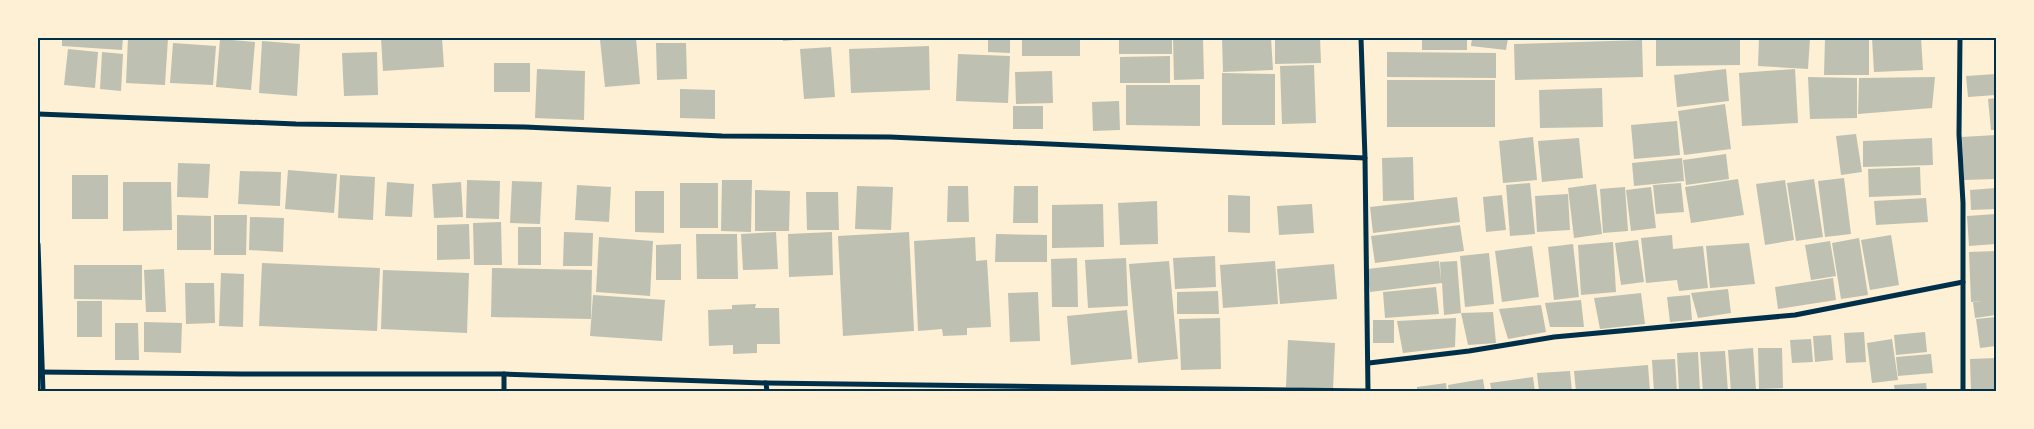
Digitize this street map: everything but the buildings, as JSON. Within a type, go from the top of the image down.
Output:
[{"type":"street","points":[[40,372],[504,374],[766,383],[1368,391],[1365,158],[1361,38]]},
{"type":"street","points":[[1960,38],[1959,134],[1963,203],[1963,392]]},
{"type":"street","points":[[38,114],[296,124],[525,127],[722,136],[890,137],[1365,158]]},
{"type":"street","points":[[38,244],[40,372],[43,392]]},
{"type":"street","points":[[1369,363],[1469,351],[1554,337],[1795,315],[1963,282]]},
{"type":"street","points":[[504,374],[504,392]]},
{"type":"street","points":[[766,383],[766,392]]}]
